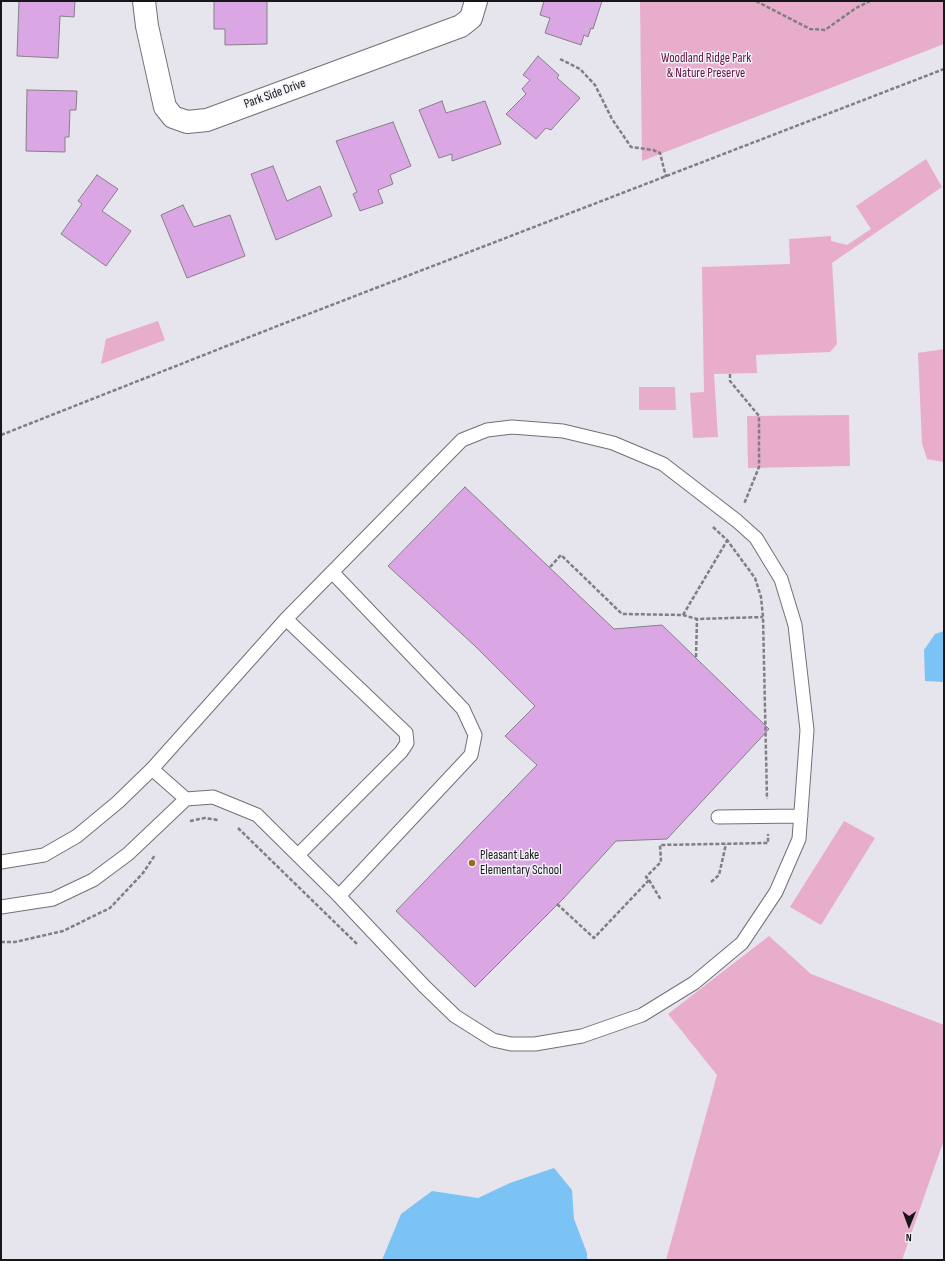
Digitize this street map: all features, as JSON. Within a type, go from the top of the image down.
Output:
[{"type":"street","name":"Park Side Drive","points":[[144,1],[147,26],[165,107],[173,117],[187,122],[207,120],[461,26],[471,18],[476,1]]},
{"type":"lane","points":[[1,862],[44,855],[77,836],[118,802],[152,769],[286,619],[462,440],[487,430],[512,427],[563,431],[613,443],[663,464],[737,520],[756,538],[781,579],[795,625],[807,730],[799,839],[776,892],[742,943],[694,984],[642,1015],[582,1036],[535,1044],[511,1044],[493,1040],[450,1011],[424,986],[339,896],[257,815],[213,797],[186,800],[128,854],[93,880],[53,899],[1,907]]},
{"type":"lane","points":[[332,572],[463,709],[475,735],[471,755],[339,896]]},
{"type":"lane","points":[[286,619],[406,733],[407,743],[401,752],[298,855]]},
{"type":"lane","points":[[152,769],[186,800]]},
{"type":"lane","points":[[718,816],[801,816]]},
{"type":"path","points":[[756,1],[810,29],[825,30],[856,8],[870,1]]},
{"type":"path","points":[[560,59],[580,68],[595,85],[612,119],[630,147],[653,150],[660,153],[666,177]]},
{"type":"path","points":[[1,435],[278,326],[944,69]]},
{"type":"path","points":[[660,845],[768,843],[763,617],[761,597],[755,578],[727,540],[711,526]]},
{"type":"path","points":[[550,567],[561,555],[622,614],[683,614],[697,619],[763,617]]},
{"type":"path","points":[[696,657],[697,619]]},
{"type":"path","points":[[182,822],[205,818],[222,820]]},
{"type":"path","points":[[236,825],[357,944]]},
{"type":"path","points":[[660,839],[661,862],[646,877],[661,900]]},
{"type":"path","points":[[711,882],[719,875],[726,844]]},
{"type":"path","points":[[1,942],[15,942],[63,931],[110,908],[143,873],[155,854]]},
{"type":"path","points":[[558,904],[594,938],[649,880]]},
{"type":"green space","name":"Woodland Ridge Park & Nature Preserve","points":[[640,1],[944,1],[944,44],[642,161]]},
{"type":"green space","points":[[926,159],[942,187],[832,263],[837,344],[830,352],[756,355],[757,373],[714,374],[718,437],[693,438],[690,393],[704,392],[702,267],[790,264],[789,239],[831,236],[831,241],[847,245],[871,229],[856,206]]},
{"type":"green space","points":[[158,321],[165,340],[101,364],[106,339]]},
{"type":"green space","points":[[944,349],[944,462],[927,459],[922,443],[918,353]]},
{"type":"green space","points":[[639,387],[675,387],[676,410],[639,410]]},
{"type":"green space","points":[[849,415],[850,466],[748,468],[747,416]]},
{"type":"green space","points":[[844,821],[875,838],[821,925],[790,907]]},
{"type":"green space","points":[[769,936],[811,974],[944,1025],[944,1140],[902,1260],[666,1260],[717,1075],[668,1014]]},
{"type":"water","points":[[944,631],[944,682],[925,681],[924,650],[935,634]]},
{"type":"water","points":[[554,1168],[572,1190],[574,1219],[587,1253],[587,1260],[382,1260],[401,1214],[432,1191],[478,1198],[510,1183]]},
{"type":"building","points":[[19,1],[75,1],[74,17],[60,16],[58,58],[17,56]]},
{"type":"building","points":[[214,1],[267,1],[267,44],[225,45],[225,29],[214,29]]},
{"type":"building","points":[[544,1],[602,1],[593,29],[591,28],[588,37],[584,35],[581,45],[545,33],[550,18],[540,15]]},
{"type":"building","points":[[538,56],[559,75],[557,78],[580,98],[551,130],[546,128],[536,139],[506,114],[526,94],[522,89],[530,80],[523,75]]},
{"type":"building","points":[[27,90],[77,91],[76,110],[70,110],[69,137],[65,137],[65,152],[26,151]]},
{"type":"building","points":[[442,101],[446,113],[485,101],[501,144],[452,161],[452,154],[439,158],[419,110]]},
{"type":"building","points":[[393,122],[411,166],[390,175],[393,184],[378,190],[383,203],[360,211],[353,194],[357,192],[336,141]]},
{"type":"building","points":[[273,166],[287,201],[320,186],[332,216],[276,240],[251,174]]},
{"type":"building","points":[[97,175],[118,189],[102,211],[131,231],[106,266],[61,234],[82,204],[78,201]]},
{"type":"building","points":[[183,205],[194,227],[230,215],[245,256],[187,278],[161,215]]},
{"type":"building","points":[[465,487],[614,629],[662,625],[769,729],[667,839],[616,841],[563,899],[475,987],[396,911],[537,765],[505,736],[535,706],[475,646],[388,566]]},
{"type":"place","name":"Pleasant Lake Elementary School","points":[[472,863]]}]
